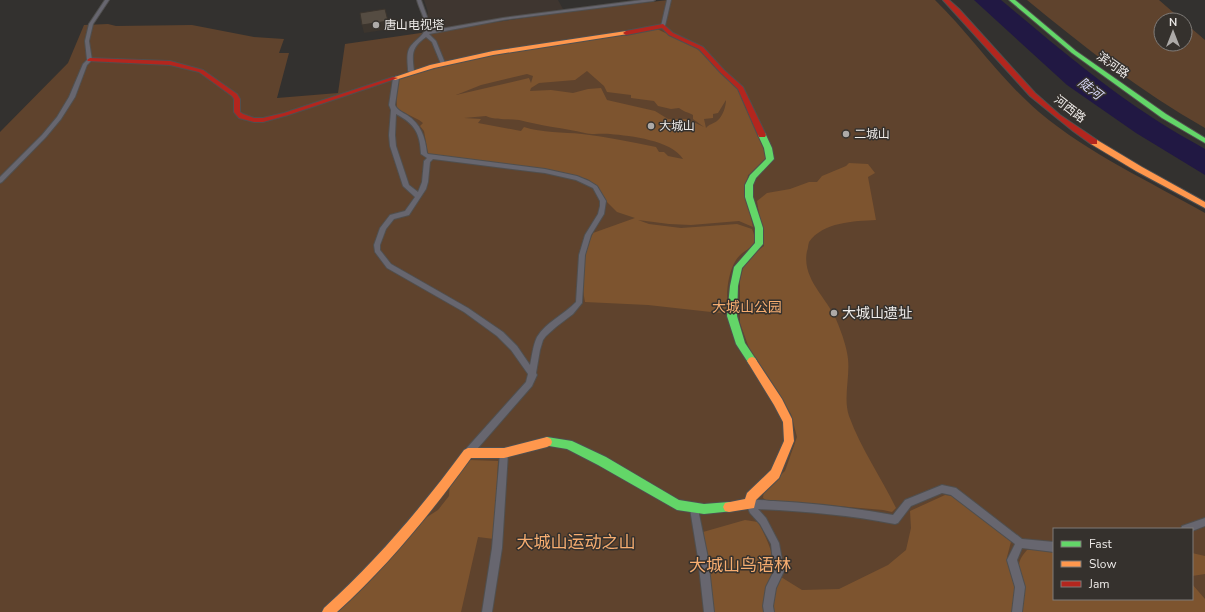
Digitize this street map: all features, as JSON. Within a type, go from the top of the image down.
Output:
[{"type":"street","points":[[90,60],[87,41],[91,24],[107,0]]},
{"type":"street","points":[[419,0],[428,25],[426,34]]},
{"type":"street","points":[[411,71],[410,50],[413,45],[426,34],[504,19],[653,0]]},
{"type":"street","points":[[663,26],[669,0]]},
{"type":"street","name":"河西路","points":[[946,0],[967,20],[1021,82],[1056,114],[1113,154],[1205,205]]},
{"type":"street","name":"河西路","points":[[952,0],[973,20],[1037,92],[1069,119],[1121,154],[1205,201]]},
{"type":"street","name":"滨河路","points":[[1012,0],[1074,52],[1164,116],[1205,140]]},
{"type":"street","name":"滨河路","points":[[1021,0],[1061,35],[1105,68],[1205,134]]},
{"type":"street","points":[[0,181],[44,136],[59,118],[72,97],[85,64],[90,60],[170,63],[201,71],[235,95],[237,99],[237,112],[241,116],[254,120],[286,114],[396,78],[411,71],[443,63],[506,50],[626,34],[663,26]]},
{"type":"street","points":[[663,26],[671,34],[701,48],[722,71],[742,88],[768,148],[770,159],[766,166],[750,180],[750,200],[759,227],[759,244],[738,267],[734,286],[732,316],[741,344],[778,402],[788,422],[789,440],[775,474],[751,497],[750,504],[753,510],[763,521],[775,543],[779,571],[771,587],[768,606],[769,612]]},
{"type":"street","points":[[426,34],[434,41],[443,63]]},
{"type":"street","points":[[396,78],[392,105],[394,110],[392,135],[393,146],[406,186],[418,196]]},
{"type":"street","points":[[328,612],[344,599],[387,556],[421,517],[468,453],[529,384],[533,375],[540,340],[544,334],[575,309],[579,303],[582,255],[588,235],[601,214],[602,202],[595,187],[576,178],[515,167],[431,158],[424,154],[421,131],[409,118],[394,110]]},
{"type":"street","points":[[431,158],[427,162],[425,182],[418,196],[407,213],[392,217],[383,228],[377,245],[377,250],[389,266],[466,310],[500,334],[514,348],[533,375]]},
{"type":"street","points":[[468,453],[504,454],[535,444],[548,442],[568,444],[602,461],[677,505],[694,509],[750,504],[795,506],[867,514],[894,520],[908,503],[942,489],[952,491],[1020,543],[1053,547]]},
{"type":"street","points":[[487,612],[497,548],[504,454]]},
{"type":"street","points":[[694,509],[703,558],[709,612]]},
{"type":"street","points":[[1188,528],[1205,522]]},
{"type":"street","points":[[1017,612],[1020,588],[1012,560],[1020,543]]},
{"type":"shaded area","points":[[424,0],[558,0],[563,9],[437,29],[430,27],[427,17],[428,12]]},
{"type":"green space","name":"大城山公园","points":[[668,0],[935,0],[1011,86],[1058,127],[1099,154],[1205,213],[1205,612],[0,612],[0,132],[68,63],[84,25],[192,25],[254,37],[284,39],[279,53],[289,53],[277,98],[338,93],[345,44],[565,12]]},
{"type":"green space","points":[[1027,0],[1159,0],[1173,12],[1153,12],[1153,52],[1193,52],[1193,30],[1205,40],[1205,128],[1135,84]]},
{"type":"green space","points":[[657,29],[695,47],[737,85],[767,153],[767,160],[748,175],[746,194],[753,227],[739,221],[691,225],[638,220],[649,224],[681,228],[737,224],[752,229],[755,241],[751,247],[736,260],[729,279],[727,301],[729,314],[648,305],[585,302],[583,293],[583,267],[593,233],[635,218],[617,212],[604,199],[594,184],[587,179],[543,170],[428,154],[424,131],[420,126],[423,123],[397,109],[396,83],[401,77],[416,72],[507,51],[619,36]],"holes":[[[587,71],[604,86],[607,92],[631,95],[631,98],[654,101],[658,106],[671,109],[679,108],[693,115],[693,119],[704,127],[687,119],[668,119],[655,111],[607,100],[601,88],[588,89],[573,93],[551,90],[530,91],[531,88],[539,83],[575,80]],[[527,74],[533,76],[531,83],[529,78],[456,95],[481,85]],[[726,100],[725,108],[721,116],[717,121],[706,128],[704,119],[713,118],[713,114],[718,113]],[[486,116],[519,120],[588,134],[629,136],[660,143],[669,147],[683,159],[668,156],[664,152],[659,152],[656,147],[619,140],[524,127],[521,131],[478,123],[481,119],[464,118]]]},
{"type":"green space","points":[[849,163],[868,164],[875,173],[868,177],[876,220],[849,222],[822,230],[809,242],[806,261],[812,280],[834,315],[843,337],[848,359],[847,409],[859,440],[896,508],[892,512],[792,502],[769,502],[763,498],[764,490],[785,471],[797,437],[791,414],[749,348],[740,323],[740,280],[745,260],[764,246],[757,201],[767,193],[790,189],[809,182],[817,182],[822,176],[846,166]]},
{"type":"green space","points":[[470,460],[498,461],[494,539],[478,537],[461,612],[335,612],[427,517],[438,510],[449,496],[450,481]]},
{"type":"green space","points":[[945,495],[953,496],[1012,538],[1007,557],[1015,582],[1012,612],[773,612],[775,589],[781,577],[802,590],[839,589],[888,565],[906,550],[911,528],[910,511]]},
{"type":"green space","name":"大城山鸟语林","points":[[745,520],[758,522],[767,540],[774,562],[774,573],[767,587],[764,599],[765,612],[713,612],[703,532]]},
{"type":"green space","points":[[1027,550],[1053,550],[1053,600],[1193,600],[1193,585],[1205,599],[1205,612],[1021,612],[1025,587],[1019,565],[1022,556]]},
{"type":"green space","points":[[1193,553],[1205,556],[1205,574],[1193,576]]},
{"type":"water","name":"陡河","points":[[974,0],[1001,0],[1113,91],[1159,122],[1205,149],[1205,175],[1136,133],[1067,85]]},
{"type":"building","points":[[385,9],[388,21],[362,25],[360,13]]},
{"type":"traffic: fast","points":[[1012,0],[1074,52],[1164,116],[1205,141]]},
{"type":"traffic: fast","points":[[752,361],[741,344],[732,316],[734,286],[738,267],[759,244],[759,228],[749,197],[749,185],[753,177],[770,159],[768,148],[762,135]]},
{"type":"traffic: fast","points":[[547,442],[568,444],[602,461],[677,505],[704,509],[729,507]]},
{"type":"traffic: slow","points":[[395,78],[432,66],[493,53],[626,33]]},
{"type":"traffic: slow","points":[[1094,142],[1139,169],[1205,205]]},
{"type":"traffic: slow","points":[[729,507],[750,504],[751,497],[775,474],[789,441],[788,422],[778,402],[752,361]]},
{"type":"traffic: slow","points":[[328,612],[348,594],[403,537],[468,453],[504,453],[547,442]]},
{"type":"traffic: jam","points":[[946,0],[967,21],[1033,95],[1076,130],[1094,142]]},
{"type":"traffic: jam","points":[[626,33],[663,26],[671,34],[701,48],[722,71],[741,88],[762,135]]},
{"type":"traffic: jam","points":[[90,60],[170,63],[201,71],[235,95],[237,99],[237,112],[241,116],[254,120],[263,120],[286,114],[395,78]]},
{"type":"place","name":"唐山电视塔","points":[[376,25]]},
{"type":"place","name":"大城山","points":[[651,126]]},
{"type":"place","name":"二城山","points":[[846,134]]},
{"type":"place","name":"大城山遗址","points":[[834,313]]},
{"type":"park label","name":"大城山运动之山","points":[[576,542]]}]
